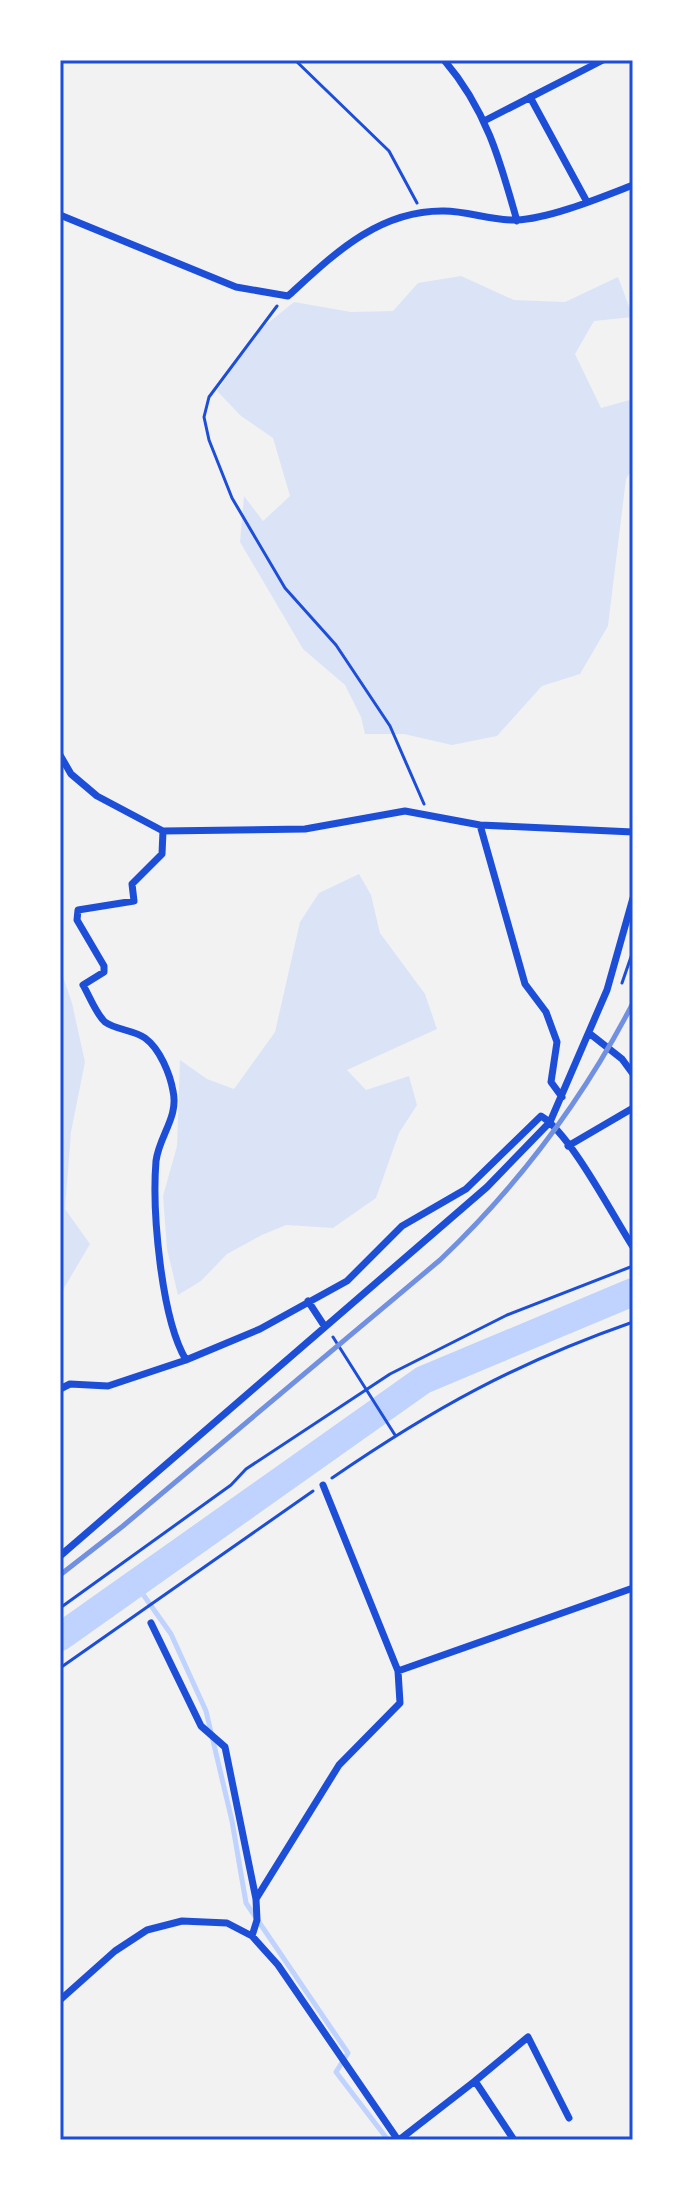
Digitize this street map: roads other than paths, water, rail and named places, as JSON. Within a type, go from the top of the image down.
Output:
[{"type":"street","points":[[444,60],[470,91],[484,121],[500,159],[517,221]]},
{"type":"street","points":[[484,121],[603,60]]},
{"type":"street","points":[[530,97],[587,202]]},
{"type":"street","points":[[60,215],[236,287],[288,296],[336,251],[384,222],[443,211],[517,221],[587,202],[633,185]]},
{"type":"street","points":[[60,755],[71,774],[97,796],[163,831],[281,831],[405,811],[480,825],[633,832]]},
{"type":"street","points":[[480,825],[525,984],[546,1012],[557,1042],[551,1082],[562,1097]]},
{"type":"street","points":[[163,831],[162,854],[132,884],[134,901],[78,910],[77,920],[104,966],[104,972],[83,985],[104,1021],[146,1038],[165,1065],[173,1090],[176,1109],[164,1131],[157,1158],[155,1205],[160,1257],[178,1346],[186,1360]]},
{"type":"street","points":[[60,1556],[487,1187],[550,1122],[607,990],[633,898]]},
{"type":"street","points":[[589,1033],[622,1059],[633,1074]]},
{"type":"street","points":[[568,1146],[633,1108]]},
{"type":"street","points":[[60,1389],[70,1384],[108,1386],[186,1360],[260,1329],[363,1269],[402,1226],[466,1189],[541,1116],[550,1122],[568,1146],[633,1247]]},
{"type":"street","points":[[308,1301],[325,1327]]},
{"type":"street","points":[[256,1899],[339,1765],[400,1703],[398,1671],[323,1485]]},
{"type":"street","points":[[398,1671],[633,1588]]},
{"type":"street","points":[[151,1623],[201,1726],[225,1747],[256,1899],[257,1920],[252,1936]]},
{"type":"street","points":[[60,2000],[115,1951],[147,1930],[182,1921],[227,1923],[252,1936],[278,1965],[398,2140],[528,2037],[569,2118]]},
{"type":"street","points":[[475,2081],[514,2140]]},
{"type":"waterway","points":[[60,1637],[423,1380],[633,1292]]},
{"type":"waterway","points":[[135,1583],[171,1634],[206,1711],[232,1821],[246,1903],[348,2053],[336,2072],[388,2140]]},
{"type":"railway","points":[[60,1575],[123,1526],[440,1260],[497,1202],[547,1140],[593,1074],[633,1003]]}]
